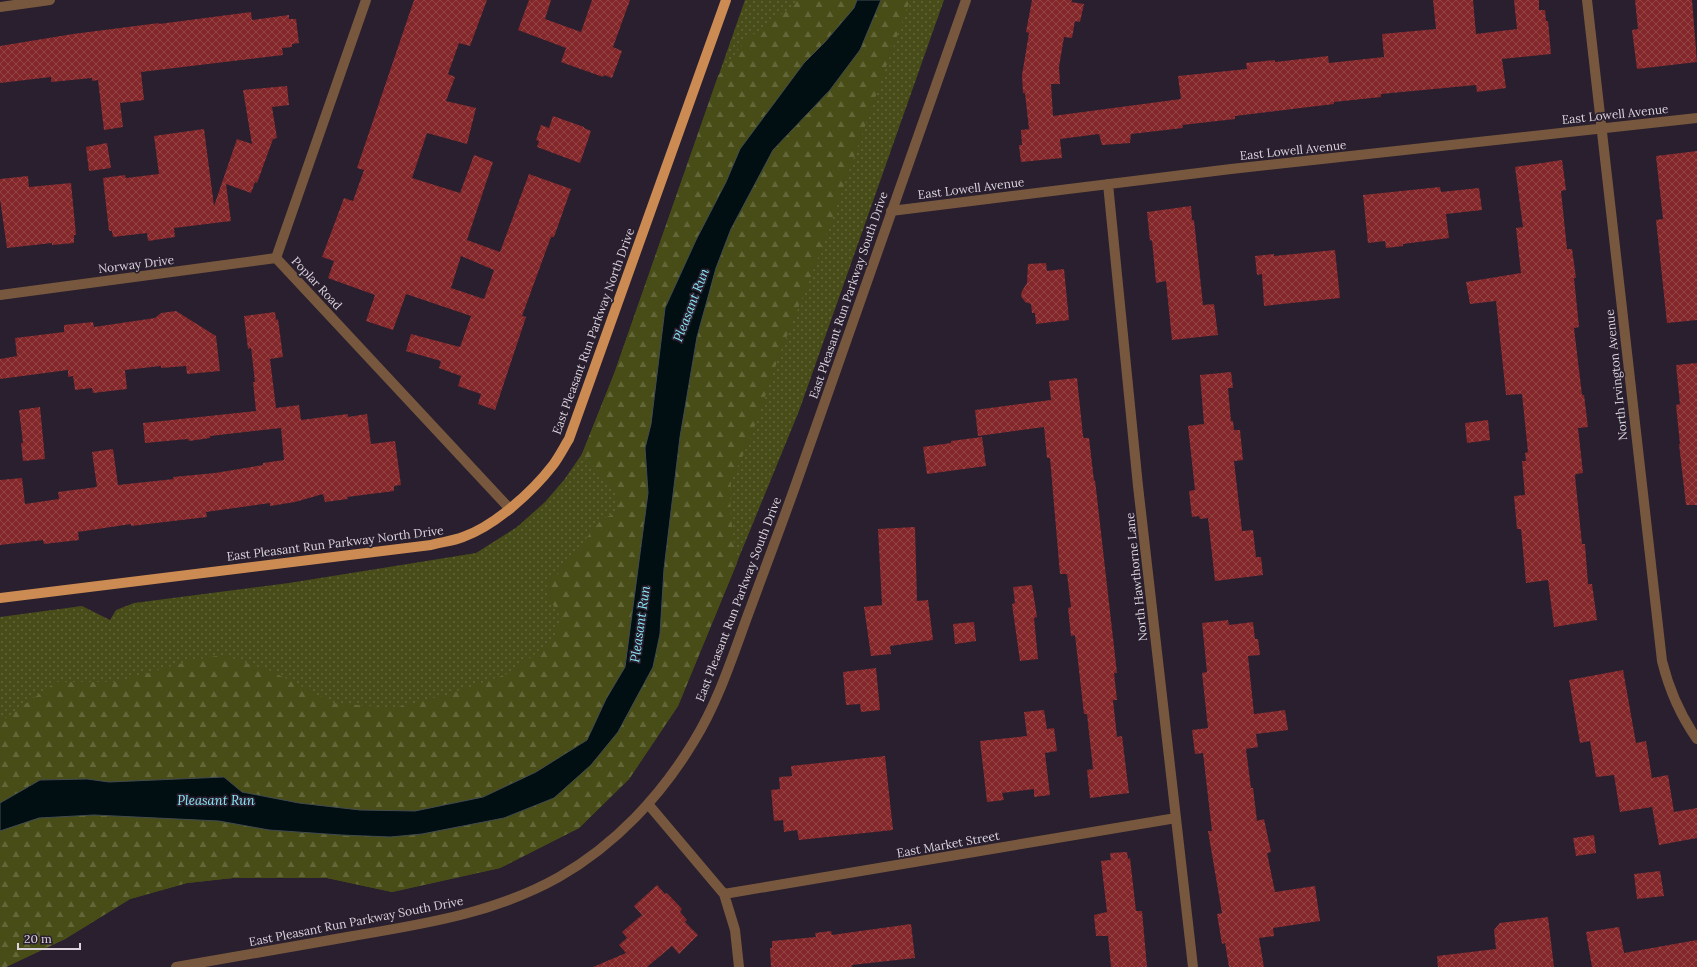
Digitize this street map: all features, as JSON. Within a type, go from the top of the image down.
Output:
[{"type":"main road","name":"East Pleasant Run Parkway North Drive","points":[[0,598],[431,545],[463,538],[474,533],[510,509],[542,478],[554,464],[569,439],[726,0]]},
{"type":"street","points":[[0,7],[50,0]]},
{"type":"street","name":"Poplar Road","points":[[366,0],[276,258],[510,509]]},
{"type":"street","name":"East Pleasant Run Parkway South Drive","points":[[176,967],[447,919],[492,906],[536,888],[582,862],[602,848],[648,804],[682,760],[696,738],[721,688],[793,492],[966,0]]},
{"type":"street","name":"North Irvington Avenue","points":[[1587,0],[1662,661],[1666,679],[1677,706],[1697,739]]},
{"type":"street","name":"East Lowell Avenue","points":[[892,211],[1108,184],[1697,118]]},
{"type":"street","name":"North Hawthorne Lane","points":[[1108,184],[1138,486],[1193,967]]},
{"type":"street","name":"Norway Drive","points":[[0,295],[276,258]]},
{"type":"street","points":[[648,804],[724,894],[735,930],[739,967]]},
{"type":"street","name":"East Market Street","points":[[724,894],[1176,818]]},
{"type":"green space","points":[[745,0],[944,0],[799,411],[678,706],[629,779],[579,828],[500,868],[392,892],[327,878],[233,878],[187,883],[130,899],[65,939],[6,967],[0,967],[0,617],[82,606],[110,620],[116,610],[134,603],[289,583],[476,553],[517,527],[545,502],[564,480],[582,454],[614,374]]},
{"type":"green space","points":[[797,0],[857,0],[854,8],[825,42],[804,63],[740,149],[726,182],[696,240],[666,308],[651,424],[645,448],[648,493],[625,667],[606,699],[587,740],[536,772],[483,797],[415,811],[360,810],[299,803],[242,792],[223,777],[109,782],[87,779],[40,780],[0,803],[0,722],[56,682],[117,682],[189,661],[222,655],[271,671],[334,703],[394,708],[450,694],[513,672],[553,639],[562,619],[549,599],[546,582],[558,574],[601,520],[619,511],[614,488],[582,454],[614,374],[718,76],[746,40],[791,7]]},
{"type":"green space","points":[[881,0],[910,0],[817,261],[779,356],[750,440],[731,481],[730,510],[737,563],[678,706],[629,779],[579,828],[500,868],[392,892],[327,878],[233,878],[187,883],[130,899],[65,939],[6,967],[0,967],[0,831],[39,818],[94,815],[219,821],[269,830],[341,835],[390,837],[422,834],[504,818],[554,798],[591,765],[618,732],[653,667],[660,634],[664,569],[680,437],[697,337],[716,268],[731,229],[773,150],[830,90],[878,8]]},
{"type":"water","name":"Pleasant Run","points":[[857,0],[881,0],[860,50],[830,90],[773,150],[731,229],[716,268],[697,337],[680,437],[664,569],[660,634],[653,667],[618,732],[591,765],[554,798],[504,818],[422,834],[390,837],[341,835],[269,830],[219,821],[94,815],[39,818],[0,831],[0,803],[40,780],[87,779],[109,782],[224,777],[242,792],[299,803],[360,810],[415,811],[483,797],[536,772],[587,740],[606,699],[625,667],[648,493],[645,448],[651,424],[665,308],[696,240],[726,182],[740,149],[804,63],[825,42],[854,8]]},
{"type":"building","points":[[414,0],[487,0],[470,46],[459,43],[448,74],[455,77],[446,101],[476,108],[467,144],[427,133],[412,178],[460,193],[474,155],[493,162],[467,240],[500,252],[529,174],[571,189],[554,237],[551,237],[522,316],[526,317],[495,410],[478,404],[481,394],[458,386],[461,376],[439,368],[441,361],[406,351],[411,334],[460,347],[471,316],[406,294],[393,330],[366,321],[375,295],[328,278],[334,261],[322,257],[344,198],[353,201],[364,170],[357,168]],"holes":[[[461,256],[494,270],[484,299],[451,288]]]},
{"type":"building","points":[[529,0],[551,0],[545,19],[581,32],[592,0],[630,0],[613,47],[622,51],[612,78],[604,75],[603,77],[561,62],[566,48],[518,30]]},
{"type":"building","points":[[1032,0],[1072,0],[1071,2],[1084,4],[1080,22],[1075,21],[1072,38],[1064,37],[1059,67],[1060,84],[1051,84],[1053,116],[1181,99],[1178,76],[1247,69],[1246,63],[1275,60],[1275,62],[1328,56],[1329,63],[1384,57],[1382,34],[1436,29],[1433,0],[1473,0],[1476,34],[1517,29],[1514,0],[1539,0],[1539,10],[1545,10],[1546,21],[1548,21],[1551,54],[1502,59],[1506,88],[1477,92],[1476,85],[1381,94],[1381,97],[1235,116],[1235,119],[1182,125],[1183,128],[1131,134],[1130,143],[1102,145],[1099,134],[1060,139],[1062,158],[1021,162],[1019,145],[1022,145],[1021,130],[1029,129],[1025,93],[1023,93],[1022,75],[1029,33],[1026,32]]},
{"type":"building","points":[[1635,0],[1692,0],[1697,62],[1637,69],[1632,30],[1638,29]]},
{"type":"building","points":[[251,12],[252,20],[289,15],[289,19],[296,19],[299,43],[292,44],[292,47],[282,48],[283,55],[141,72],[144,100],[120,103],[123,127],[104,130],[98,80],[92,81],[92,78],[51,82],[51,77],[0,83],[0,46],[73,34]]},
{"type":"building","points":[[287,86],[289,105],[272,107],[277,138],[273,139],[257,183],[255,182],[251,193],[226,184],[231,221],[174,228],[175,237],[148,241],[147,233],[113,237],[112,231],[109,231],[103,178],[125,175],[126,178],[159,174],[154,136],[204,129],[214,206],[237,139],[252,144],[243,90]]},
{"type":"building","points":[[553,116],[591,131],[580,163],[537,147],[539,141],[536,140],[541,125],[549,128]]},
{"type":"building","points":[[107,143],[111,168],[89,171],[86,147]]},
{"type":"building","points":[[1697,151],[1697,320],[1667,323],[1656,220],[1663,219],[1656,156]]},
{"type":"building","points":[[1562,160],[1566,190],[1561,191],[1567,249],[1572,249],[1576,278],[1574,278],[1579,327],[1574,328],[1582,395],[1584,395],[1588,427],[1578,428],[1583,473],[1576,474],[1575,476],[1582,544],[1585,544],[1588,584],[1592,584],[1597,620],[1554,627],[1548,580],[1526,583],[1521,529],[1517,529],[1514,496],[1525,495],[1522,461],[1526,461],[1525,453],[1528,452],[1522,394],[1506,395],[1496,301],[1470,304],[1466,282],[1521,273],[1516,228],[1523,227],[1515,167]]},
{"type":"building","points":[[28,176],[29,187],[71,183],[76,235],[74,235],[74,243],[52,245],[52,243],[7,248],[0,199],[0,179]]},
{"type":"building","points":[[1440,187],[1441,192],[1479,188],[1482,210],[1446,214],[1449,238],[1403,244],[1403,246],[1386,248],[1385,241],[1368,243],[1363,195]]},
{"type":"building","points":[[1191,206],[1192,220],[1194,220],[1203,305],[1214,304],[1218,335],[1172,340],[1166,281],[1156,283],[1152,240],[1150,241],[1147,212]]},
{"type":"building","points":[[1335,250],[1340,298],[1264,306],[1262,274],[1257,275],[1255,256],[1274,254],[1274,256]]},
{"type":"building","points":[[1046,263],[1047,271],[1064,269],[1069,320],[1036,324],[1035,313],[1032,313],[1031,304],[1025,302],[1021,296],[1027,283],[1028,264]]},
{"type":"building","points":[[176,311],[216,336],[220,371],[187,374],[186,366],[161,368],[161,366],[125,370],[127,389],[93,393],[92,388],[75,390],[73,376],[68,377],[68,370],[0,379],[0,359],[17,356],[15,338],[64,332],[64,325],[93,322],[94,327],[155,318],[161,313]]},
{"type":"building","points":[[275,312],[276,320],[278,319],[283,357],[270,359],[276,408],[299,405],[301,420],[348,414],[348,417],[367,414],[371,444],[395,441],[401,485],[394,486],[394,491],[347,497],[348,499],[325,502],[323,494],[295,502],[270,506],[270,503],[206,512],[207,517],[131,526],[131,524],[78,532],[79,540],[44,544],[43,540],[0,545],[0,480],[22,478],[25,504],[59,499],[58,492],[97,487],[92,452],[113,449],[118,485],[215,473],[284,460],[281,428],[210,436],[210,438],[189,441],[188,439],[145,443],[143,423],[256,411],[253,382],[255,382],[251,348],[248,349],[244,316]]},
{"type":"building","points":[[1697,363],[1697,505],[1686,505],[1676,405],[1680,404],[1676,365]]},
{"type":"building","points":[[1231,372],[1233,388],[1228,388],[1231,421],[1233,421],[1234,430],[1240,430],[1243,460],[1234,461],[1242,531],[1253,530],[1256,557],[1261,557],[1263,575],[1215,581],[1208,518],[1200,519],[1199,516],[1192,517],[1189,491],[1195,490],[1188,426],[1204,424],[1200,375]]},
{"type":"building","points":[[1077,378],[1083,436],[1084,438],[1089,438],[1094,481],[1095,480],[1117,673],[1114,673],[1117,700],[1113,700],[1117,737],[1122,736],[1129,793],[1090,798],[1087,770],[1093,769],[1087,714],[1084,714],[1075,635],[1071,636],[1068,608],[1071,607],[1067,574],[1060,574],[1050,458],[1047,458],[1044,427],[978,436],[975,410],[1051,400],[1049,381]]},
{"type":"building","points":[[40,407],[45,459],[23,461],[21,443],[23,443],[19,410]]},
{"type":"building","points":[[1488,420],[1490,440],[1467,443],[1465,423]]},
{"type":"building","points":[[982,437],[986,466],[927,474],[923,447],[951,443],[951,441]]},
{"type":"building","points":[[915,527],[917,601],[928,600],[933,640],[890,646],[891,654],[871,656],[864,607],[882,605],[878,529]]},
{"type":"building","points":[[1032,585],[1037,617],[1034,618],[1038,659],[1020,661],[1012,604],[1015,603],[1013,587]]},
{"type":"building","points":[[1228,620],[1229,625],[1253,622],[1255,639],[1258,639],[1260,655],[1248,656],[1254,714],[1285,710],[1288,730],[1256,734],[1258,747],[1246,749],[1257,821],[1264,819],[1271,852],[1267,853],[1275,892],[1315,886],[1320,921],[1273,928],[1274,936],[1259,938],[1264,967],[1229,967],[1225,943],[1222,944],[1217,914],[1222,913],[1208,831],[1212,831],[1203,753],[1195,754],[1192,730],[1208,728],[1202,673],[1207,672],[1202,623]]},
{"type":"building","points":[[974,622],[976,641],[955,644],[953,624]]},
{"type":"building","points":[[876,668],[880,710],[861,712],[860,704],[846,705],[843,672]]},
{"type":"building","points":[[1623,670],[1636,743],[1646,741],[1652,778],[1668,775],[1674,812],[1697,808],[1697,838],[1659,845],[1652,807],[1620,812],[1614,775],[1596,777],[1590,741],[1580,743],[1569,680]]},
{"type":"building","points":[[1044,710],[1047,729],[1054,728],[1057,751],[1045,753],[1050,795],[1034,797],[1034,789],[1002,793],[1004,800],[987,802],[980,741],[1027,736],[1024,712]]},
{"type":"building","points":[[885,756],[893,830],[799,840],[797,830],[784,832],[783,820],[774,821],[771,790],[780,789],[779,777],[792,776],[791,766]]},
{"type":"building","points":[[1594,835],[1596,853],[1576,856],[1573,838]]},
{"type":"building","points":[[1127,852],[1128,859],[1130,858],[1136,911],[1142,911],[1147,967],[1111,967],[1108,936],[1096,936],[1094,915],[1107,912],[1101,861],[1111,860],[1110,853]]},
{"type":"building","points":[[1660,871],[1664,896],[1637,899],[1634,874]]},
{"type":"building","points":[[657,885],[682,909],[680,912],[687,920],[685,922],[698,935],[679,954],[672,946],[647,967],[593,967],[626,953],[619,945],[627,938],[622,932],[642,915],[634,906]]},
{"type":"building","points":[[1548,917],[1554,967],[1438,967],[1437,956],[1496,949],[1494,930],[1500,923]]},
{"type":"building","points":[[911,924],[915,958],[852,965],[852,967],[771,967],[770,948],[772,948],[772,941],[816,937],[815,933],[831,931],[832,935]]},
{"type":"building","points":[[1619,927],[1624,953],[1697,940],[1697,967],[1592,967],[1586,932]]}]
